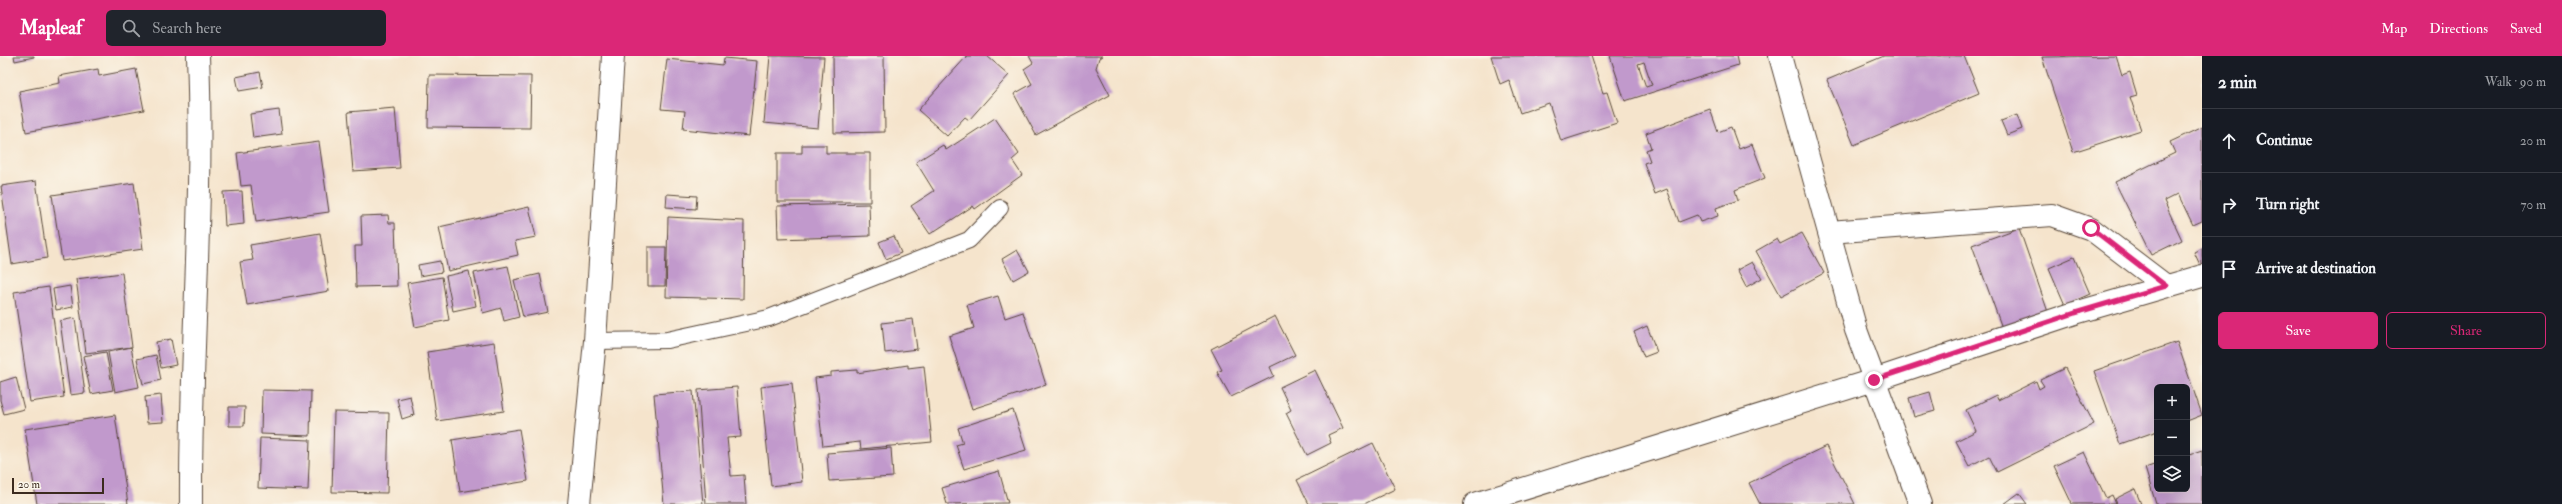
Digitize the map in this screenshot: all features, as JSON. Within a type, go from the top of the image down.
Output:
[{"type":"street","points":[[191,504],[190,433],[200,112],[198,56]]},
{"type":"street","points":[[578,504],[595,341],[613,56]]},
{"type":"street","points":[[1780,56],[1856,330],[1920,504]]},
{"type":"street","points":[[1829,232],[2052,215],[2091,228],[2166,286]]},
{"type":"street","points":[[1475,504],[1874,380],[2075,313],[2202,276]]},
{"type":"lane","points":[[595,341],[667,340],[769,318],[969,240],[1000,208]]},
{"type":"building","points":[[14,56],[34,56],[34,57],[15,61]]},
{"type":"building","points":[[770,56],[824,57],[818,128],[764,123]]},
{"type":"building","points":[[833,56],[884,56],[885,132],[834,133]]},
{"type":"building","points":[[967,56],[987,56],[1009,75],[969,120],[965,117],[947,136],[918,110]]},
{"type":"building","points":[[1029,56],[1102,56],[1099,58],[1096,68],[1110,95],[1036,135],[1014,94],[1032,84],[1024,69],[1033,63]]},
{"type":"building","points":[[1491,56],[1591,56],[1603,93],[1607,92],[1617,123],[1561,141],[1549,103],[1520,113],[1509,80],[1500,84]]},
{"type":"building","points":[[1610,56],[1736,56],[1738,65],[1625,101]],"holes":[[[1644,62],[1652,85],[1646,87],[1638,64]]]},
{"type":"building","points":[[1884,56],[1964,56],[1979,93],[1854,145],[1827,80]]},
{"type":"building","points":[[2116,56],[2122,75],[2130,72],[2137,95],[2130,97],[2141,130],[2073,152],[2042,57]]},
{"type":"building","points":[[724,58],[757,61],[749,136],[683,129],[685,111],[661,109],[667,59],[723,65]]},
{"type":"building","points":[[98,69],[99,76],[136,69],[144,110],[26,132],[19,91],[60,83],[59,76]]},
{"type":"building","points":[[260,72],[263,87],[239,91],[236,77]]},
{"type":"building","points":[[429,75],[531,76],[530,128],[428,127]]},
{"type":"building","points":[[395,108],[400,168],[353,171],[348,112]]},
{"type":"building","points":[[1710,109],[1718,132],[1731,127],[1739,149],[1752,144],[1765,178],[1735,190],[1738,200],[1716,208],[1718,216],[1700,222],[1697,215],[1679,222],[1667,189],[1655,194],[1644,163],[1650,161],[1646,150],[1651,148],[1646,133]]},
{"type":"building","points":[[279,110],[282,134],[253,138],[250,114]]},
{"type":"building","points":[[2017,115],[2022,129],[2007,135],[2001,121]]},
{"type":"building","points":[[995,118],[1019,154],[1012,160],[1022,175],[975,209],[973,206],[930,234],[911,206],[934,191],[916,162],[943,145],[946,150]]},
{"type":"building","points":[[2202,127],[2202,221],[2193,225],[2178,194],[2164,201],[2182,240],[2151,255],[2115,182],[2175,153],[2170,142]]},
{"type":"building","points":[[319,142],[329,212],[256,222],[251,185],[241,186],[237,153]]},
{"type":"building","points":[[802,145],[826,145],[826,153],[870,153],[870,202],[777,202],[777,153],[802,153]]},
{"type":"building","points":[[36,181],[47,258],[12,264],[1,186]]},
{"type":"building","points":[[134,183],[143,249],[62,261],[52,195]]},
{"type":"building","points":[[242,191],[244,224],[225,226],[223,192]]},
{"type":"building","points":[[667,194],[697,196],[696,209],[666,207]]},
{"type":"building","points":[[869,204],[870,236],[778,239],[777,206]]},
{"type":"building","points":[[529,207],[536,237],[515,241],[518,255],[448,271],[439,227]]},
{"type":"building","points":[[388,215],[389,223],[395,223],[397,286],[356,287],[355,246],[362,246],[361,216]]},
{"type":"building","points":[[668,217],[744,221],[743,299],[666,297]]},
{"type":"building","points":[[2019,228],[2048,312],[2002,328],[1972,245]]},
{"type":"building","points":[[320,233],[329,291],[247,305],[240,262],[253,260],[250,245]]},
{"type":"building","points":[[1802,233],[1824,273],[1781,296],[1756,251],[1777,239],[1780,244]]},
{"type":"building","points":[[894,236],[901,253],[886,259],[879,242]]},
{"type":"building","points":[[648,247],[666,247],[665,286],[648,286]]},
{"type":"building","points":[[2202,248],[2202,267],[2201,267],[2194,252]]},
{"type":"building","points":[[1017,250],[1029,271],[1013,280],[1002,259]]},
{"type":"building","points":[[2074,257],[2090,294],[2065,305],[2049,268]]},
{"type":"building","points":[[440,261],[442,272],[420,276],[418,265]]},
{"type":"building","points":[[1752,262],[1762,278],[1746,287],[1737,270]]},
{"type":"building","points":[[508,266],[519,317],[504,321],[501,308],[483,313],[474,273]]},
{"type":"building","points":[[469,271],[476,306],[453,311],[446,276]]},
{"type":"building","points":[[122,273],[132,347],[86,353],[76,279]]},
{"type":"building","points":[[540,274],[548,312],[523,317],[514,280]]},
{"type":"building","points":[[442,277],[449,320],[415,327],[407,283]]},
{"type":"building","points":[[70,286],[73,307],[56,310],[53,289]]},
{"type":"building","points":[[49,287],[64,397],[30,402],[14,292]]},
{"type":"building","points":[[998,296],[1005,318],[1023,312],[1046,385],[972,409],[949,336],[974,328],[967,305]]},
{"type":"building","points":[[1275,316],[1295,355],[1270,367],[1274,376],[1231,397],[1217,372],[1222,370],[1211,349]]},
{"type":"building","points":[[75,318],[85,393],[70,395],[60,321]]},
{"type":"building","points":[[913,319],[917,349],[885,353],[882,323]]},
{"type":"building","points":[[1647,326],[1657,352],[1644,357],[1634,332]]},
{"type":"building","points":[[171,339],[176,365],[161,368],[156,342]]},
{"type":"building","points":[[494,342],[504,411],[437,421],[427,352]]},
{"type":"building","points":[[2177,342],[2202,415],[2190,420],[2190,384],[2154,384],[2154,432],[2120,444],[2094,371]]},
{"type":"building","points":[[131,347],[139,387],[115,392],[108,352]]},
{"type":"building","points":[[106,352],[113,390],[91,394],[83,356]]},
{"type":"building","points":[[156,355],[161,380],[143,384],[137,359]]},
{"type":"building","points":[[908,365],[908,368],[924,366],[932,442],[861,449],[860,442],[823,446],[815,378],[831,376],[831,372],[857,370],[857,373]]},
{"type":"building","points":[[2065,368],[2094,424],[1997,472],[1989,456],[1969,466],[1956,441],[1976,431],[1966,410],[1996,395],[1998,400],[2036,381],[2039,389],[2044,386],[2040,380]]},
{"type":"building","points":[[1315,370],[1343,428],[1328,435],[1331,443],[1307,455],[1286,413],[1291,410],[1280,387]]},
{"type":"building","points":[[16,377],[24,409],[4,414],[0,400],[0,382]]},
{"type":"building","points":[[792,383],[802,482],[771,486],[761,387]]},
{"type":"building","points":[[737,387],[741,437],[727,438],[731,476],[744,475],[746,504],[706,504],[698,390]]},
{"type":"building","points":[[262,390],[311,391],[310,436],[261,434]]},
{"type":"building","points":[[693,391],[703,504],[664,504],[654,394]]},
{"type":"building","points":[[1930,392],[1935,411],[1914,417],[1909,398]]},
{"type":"building","points":[[161,395],[163,422],[147,423],[145,397]]},
{"type":"building","points":[[410,396],[414,415],[402,419],[397,399]]},
{"type":"building","points":[[229,407],[245,407],[244,426],[229,426]]},
{"type":"building","points":[[1013,410],[1026,450],[964,469],[956,445],[963,443],[958,428]]},
{"type":"building","points":[[334,412],[389,413],[387,493],[332,492]]},
{"type":"building","points":[[115,415],[128,504],[37,504],[25,429]]},
{"type":"building","points":[[519,429],[528,481],[460,492],[452,440]]},
{"type":"building","points":[[260,438],[310,440],[308,490],[258,488]]},
{"type":"building","points":[[1373,443],[1395,489],[1364,504],[1309,504],[1297,480]]},
{"type":"building","points":[[1826,446],[1855,504],[1760,504],[1749,483]]},
{"type":"building","points":[[891,448],[893,477],[829,481],[827,453]]},
{"type":"building","points":[[2202,450],[2202,504],[2156,504],[2145,468],[2154,465],[2154,492],[2190,492],[2190,454]]},
{"type":"building","points":[[2084,452],[2106,498],[2112,495],[2116,504],[2072,504],[2054,466]]},
{"type":"building","points":[[999,471],[1008,503],[947,504],[942,488]]},
{"type":"building","points":[[2135,489],[2141,504],[2117,504],[2115,499]]},
{"type":"building","points":[[2019,493],[2027,504],[2004,504]]},
{"type":"route","points":[[1874,380],[2075,313],[2166,286],[2091,228]]}]
